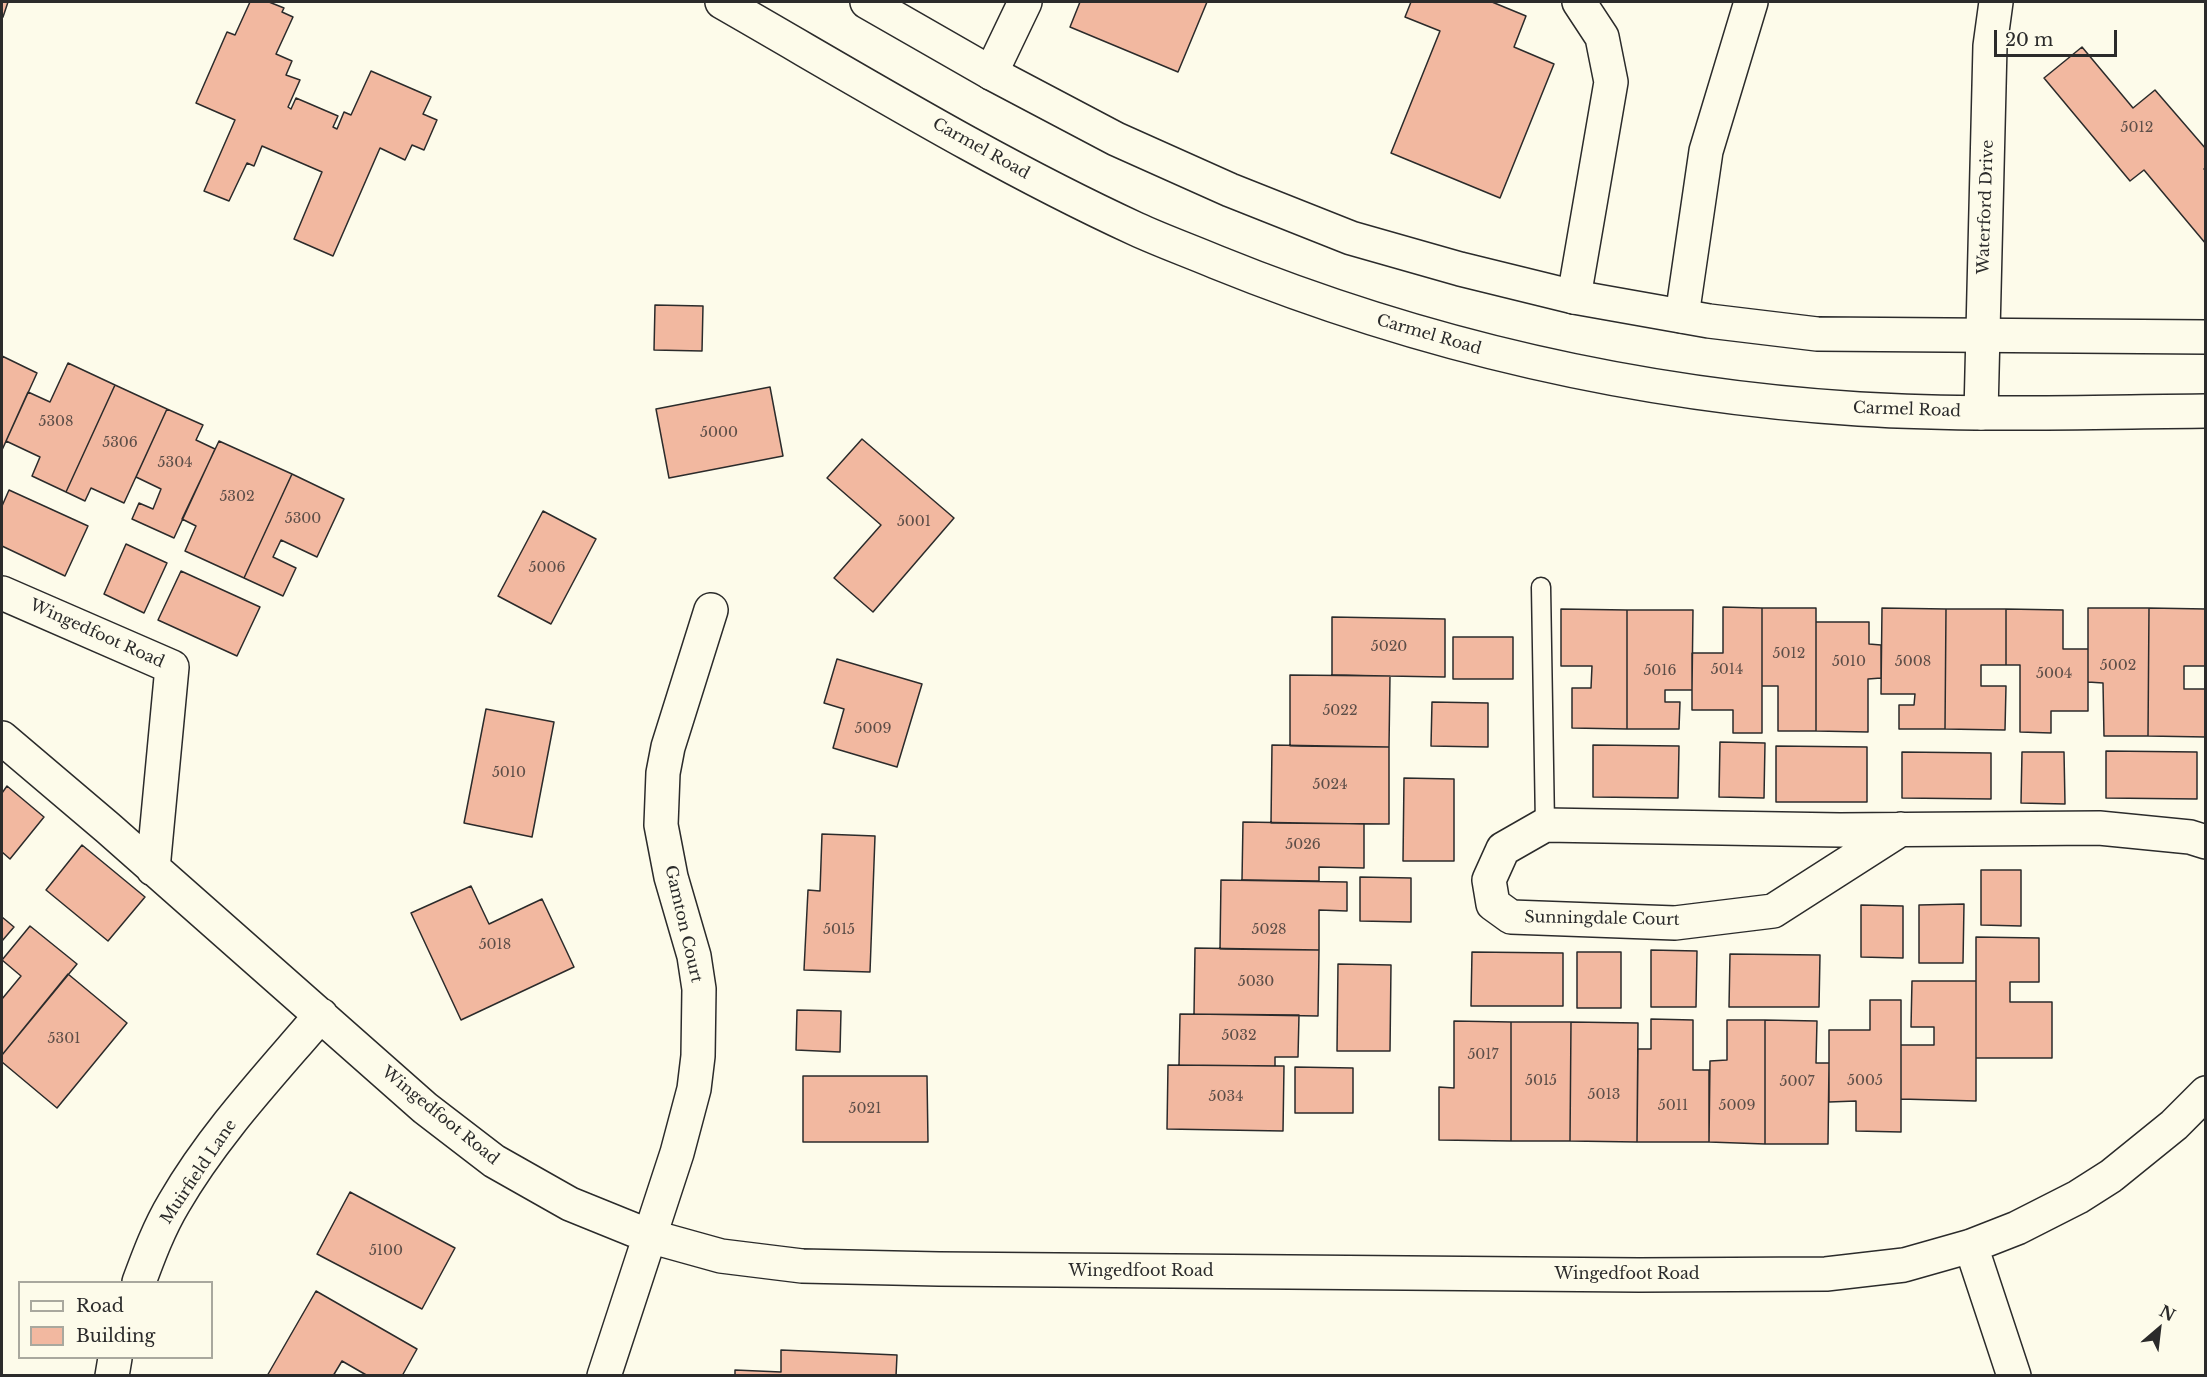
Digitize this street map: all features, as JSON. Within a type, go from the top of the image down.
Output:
[{"type":"street","name":"Carmel Road","points":[[722,2],[1005,163],[1138,230],[1273,285],[1371,319],[1498,355],[1616,380],[1737,398],[1848,408],[1981,413],[2205,411]]},
{"type":"street","points":[[867,2],[991,73],[1116,139],[1230,190],[1340,233],[1460,269],[1574,297],[1682,316],[1817,334],[2205,337]]},
{"type":"street","points":[[991,73],[1025,2]]},
{"type":"street","points":[[1574,297],[1611,82],[1602,37],[1579,2]]},
{"type":"street","points":[[1682,316],[1706,151],[1751,2]]},
{"type":"street","name":"Waterford Drive","points":[[1981,413],[1990,46],[1996,2]]},
{"type":"street","name":"Wingedfoot Road","points":[[2,593],[172,667],[153,869]]},
{"type":"street","name":"Gamton Court","points":[[604,1376],[650,1236],[694,1089],[698,1056],[699,989],[694,956],[671,877],[662,825],[663,773],[668,747],[711,610]]},
{"type":"street","name":"Wingedfoot Road","points":[[2,738],[425,1108],[494,1161],[570,1204],[650,1236],[721,1256],[802,1266],[987,1270],[1639,1275],[1826,1274],[1904,1265],[1971,1246],[2017,1228],[2078,1197],[2111,1176],[2174,1125],[2205,1093]]},
{"type":"street","points":[[1545,825],[1901,830],[2099,828],[2190,837],[2205,842]]},
{"type":"street","name":"Sunningdale Court","points":[[1545,825],[1503,849],[1489,880],[1493,904],[1510,917],[1675,923],[1773,911],[1901,830]]},
{"type":"street","name":"Muirfield Lane","points":[[139,1281],[155,1239],[174,1203],[219,1135],[321,1015]]},
{"type":"street","points":[[1971,1246],[2014,1376]]},
{"type":"street","points":[[112,1376],[115,1359]]},
{"type":"lane","points":[[1541,587],[1545,825]]},
{"type":"building","points":[[2,2],[8,2],[3,17],[2,17]]},
{"type":"building","points":[[250,2],[269,2],[284,8],[282,12],[293,17],[276,54],[292,61],[286,75],[300,80],[288,107],[291,109],[296,98],[338,116],[333,127],[337,129],[344,112],[351,115],[371,71],[431,97],[423,114],[437,120],[424,150],[412,145],[405,160],[380,148],[333,256],[294,239],[322,172],[262,146],[254,166],[247,163],[229,201],[204,191],[235,120],[196,103],[227,32],[235,35]]},
{"type":"building","points":[[1080,2],[1207,2],[1178,72],[1070,27]]},
{"type":"building","points":[[1411,2],[1492,2],[1526,16],[1514,47],[1554,64],[1500,198],[1391,153],[1440,31],[1405,17]]},
{"type":"building","points":[[2082,47],[2133,108],[2155,90],[2206,149],[2206,168],[2204,169],[2206,171],[2206,244],[2144,170],[2130,181],[2044,78]]},
{"type":"building","points":[[655,305],[703,306],[702,351],[654,350]]},
{"type":"building","points":[[2,356],[37,373],[2,450]]},
{"type":"building","points":[[68,363],[115,385],[66,492],[32,476],[40,457],[6,441],[28,392],[50,402]]},
{"type":"building","points":[[115,385],[167,409],[124,503],[91,488],[85,501],[66,492]]},
{"type":"building","points":[[770,387],[783,456],[669,478],[656,409]]},
{"type":"building","points":[[167,409],[203,425],[196,440],[215,449],[174,538],[132,519],[139,503],[153,509],[161,489],[136,477]]},
{"type":"building","points":[[862,439],[954,518],[873,612],[834,578],[881,525],[827,478]]},
{"type":"building","points":[[219,441],[292,474],[244,578],[185,551],[196,526],[182,519]]},
{"type":"building","points":[[292,474],[344,499],[317,557],[281,540],[273,557],[296,568],[283,596],[244,578]]},
{"type":"building","points":[[9,490],[88,526],[65,576],[2,546],[2,506]]},
{"type":"building","points":[[543,511],[596,539],[551,624],[498,596]]},
{"type":"building","points":[[126,544],[167,563],[144,613],[104,594]]},
{"type":"building","points":[[181,571],[260,607],[237,656],[158,620]]},
{"type":"building","points":[[1723,607],[1762,608],[1762,733],[1733,733],[1733,710],[1692,710],[1692,653],[1723,653]]},
{"type":"building","points":[[1762,608],[1816,608],[1816,731],[1778,731],[1778,686],[1762,686]]},
{"type":"building","points":[[1882,608],[1946,609],[1945,729],[1899,729],[1899,705],[1914,705],[1915,694],[1881,694]]},
{"type":"building","points":[[2088,608],[2149,608],[2148,736],[2104,736],[2103,683],[2088,682]]},
{"type":"building","points":[[2149,608],[2206,609],[2206,666],[2184,666],[2184,689],[2206,689],[2206,737],[2148,736]]},
{"type":"building","points":[[1561,609],[1627,610],[1627,729],[1572,728],[1572,688],[1591,688],[1592,666],[1561,666]]},
{"type":"building","points":[[1946,609],[2006,609],[2006,665],[1981,665],[1981,686],[2006,686],[2005,730],[1945,729]]},
{"type":"building","points":[[2006,609],[2063,610],[2063,649],[2088,649],[2088,711],[2051,711],[2051,733],[2020,732],[2020,665],[2006,665]]},
{"type":"building","points":[[1627,610],[1693,610],[1692,690],[1665,690],[1665,702],[1680,702],[1679,729],[1627,729]]},
{"type":"building","points":[[1332,617],[1445,619],[1445,677],[1332,675]]},
{"type":"building","points":[[1816,622],[1869,622],[1869,644],[1881,645],[1881,678],[1868,679],[1868,732],[1816,731]]},
{"type":"building","points":[[1453,637],[1513,637],[1513,679],[1453,679]]},
{"type":"building","points":[[837,659],[922,684],[897,767],[833,748],[844,709],[824,703]]},
{"type":"building","points":[[1290,675],[1390,676],[1389,747],[1290,746]]},
{"type":"building","points":[[1432,702],[1488,703],[1488,747],[1431,746]]},
{"type":"building","points":[[486,709],[554,722],[532,837],[464,823]]},
{"type":"building","points":[[1720,742],[1765,743],[1764,798],[1719,797]]},
{"type":"building","points":[[1272,745],[1389,747],[1389,824],[1271,823]]},
{"type":"building","points":[[1593,745],[1679,746],[1678,798],[1593,797]]},
{"type":"building","points":[[1776,746],[1867,747],[1867,802],[1776,802]]},
{"type":"building","points":[[2106,751],[2197,752],[2197,799],[2106,798]]},
{"type":"building","points":[[1902,752],[1991,753],[1991,799],[1902,798]]},
{"type":"building","points":[[2022,752],[2064,752],[2065,804],[2021,803]]},
{"type":"building","points":[[1404,778],[1454,779],[1454,861],[1403,861]]},
{"type":"building","points":[[7,786],[44,817],[10,859],[2,852],[2,793]]},
{"type":"building","points":[[1243,822],[1364,824],[1364,868],[1319,867],[1319,881],[1242,880]]},
{"type":"building","points":[[822,834],[875,836],[870,972],[804,970],[808,890],[820,891]]},
{"type":"building","points":[[82,845],[145,897],[108,941],[46,890]]},
{"type":"building","points":[[1981,870],[2021,870],[2021,926],[1981,925]]},
{"type":"building","points":[[1360,877],[1411,878],[1411,922],[1360,921]]},
{"type":"building","points":[[1221,880],[1347,882],[1347,911],[1319,910],[1319,950],[1220,949]]},
{"type":"building","points":[[471,886],[489,924],[542,899],[574,967],[461,1020],[411,913]]},
{"type":"building","points":[[1964,904],[1963,963],[1919,963],[1919,905]]},
{"type":"building","points":[[1861,905],[1903,906],[1903,958],[1861,957]]},
{"type":"building","points":[[2,917],[14,927],[2,941]]},
{"type":"building","points":[[30,926],[77,964],[2,1055],[2,999],[21,976],[2,960]]},
{"type":"building","points":[[1976,937],[2039,938],[2039,982],[2010,982],[2010,1002],[2052,1002],[2052,1058],[1976,1058]]},
{"type":"building","points":[[1195,948],[1319,950],[1318,1016],[1194,1014]]},
{"type":"building","points":[[1651,950],[1697,951],[1696,1007],[1651,1007]]},
{"type":"building","points":[[1472,952],[1563,953],[1563,1006],[1471,1006]]},
{"type":"building","points":[[1577,952],[1621,952],[1621,1008],[1577,1008]]},
{"type":"building","points":[[1730,954],[1820,955],[1819,1007],[1729,1007]]},
{"type":"building","points":[[1338,964],[1391,965],[1390,1051],[1337,1051]]},
{"type":"building","points":[[68,974],[127,1023],[57,1108],[2,1062],[2,1055]]},
{"type":"building","points":[[1912,981],[1976,981],[1976,1101],[1901,1099],[1901,1045],[1934,1045],[1934,1027],[1911,1027]]},
{"type":"building","points":[[1870,1000],[1901,1000],[1901,1132],[1856,1131],[1856,1101],[1829,1102],[1829,1030],[1870,1030]]},
{"type":"building","points":[[797,1010],[841,1011],[840,1052],[796,1050]]},
{"type":"building","points":[[1180,1014],[1299,1015],[1298,1057],[1275,1057],[1275,1066],[1179,1065]]},
{"type":"building","points":[[1651,1019],[1693,1020],[1693,1070],[1709,1070],[1709,1142],[1637,1142],[1638,1049],[1651,1049]]},
{"type":"building","points":[[1727,1020],[1765,1020],[1765,1144],[1709,1142],[1710,1061],[1727,1060]]},
{"type":"building","points":[[1765,1020],[1817,1021],[1816,1063],[1829,1063],[1828,1144],[1765,1144]]},
{"type":"building","points":[[1454,1021],[1511,1022],[1511,1141],[1439,1140],[1439,1087],[1454,1088]]},
{"type":"building","points":[[1511,1022],[1571,1022],[1570,1141],[1511,1141]]},
{"type":"building","points":[[1571,1022],[1638,1023],[1637,1142],[1570,1141]]},
{"type":"building","points":[[1168,1065],[1284,1066],[1283,1131],[1167,1129]]},
{"type":"building","points":[[1295,1067],[1353,1068],[1353,1113],[1295,1113]]},
{"type":"building","points":[[803,1076],[927,1076],[928,1142],[803,1142]]},
{"type":"building","points":[[350,1192],[455,1248],[422,1309],[317,1254]]},
{"type":"building","points":[[316,1291],[417,1349],[402,1376],[368,1376],[342,1361],[333,1376],[267,1376]]},
{"type":"building","points":[[781,1350],[897,1355],[896,1376],[735,1376],[735,1370],[781,1372]]}]
